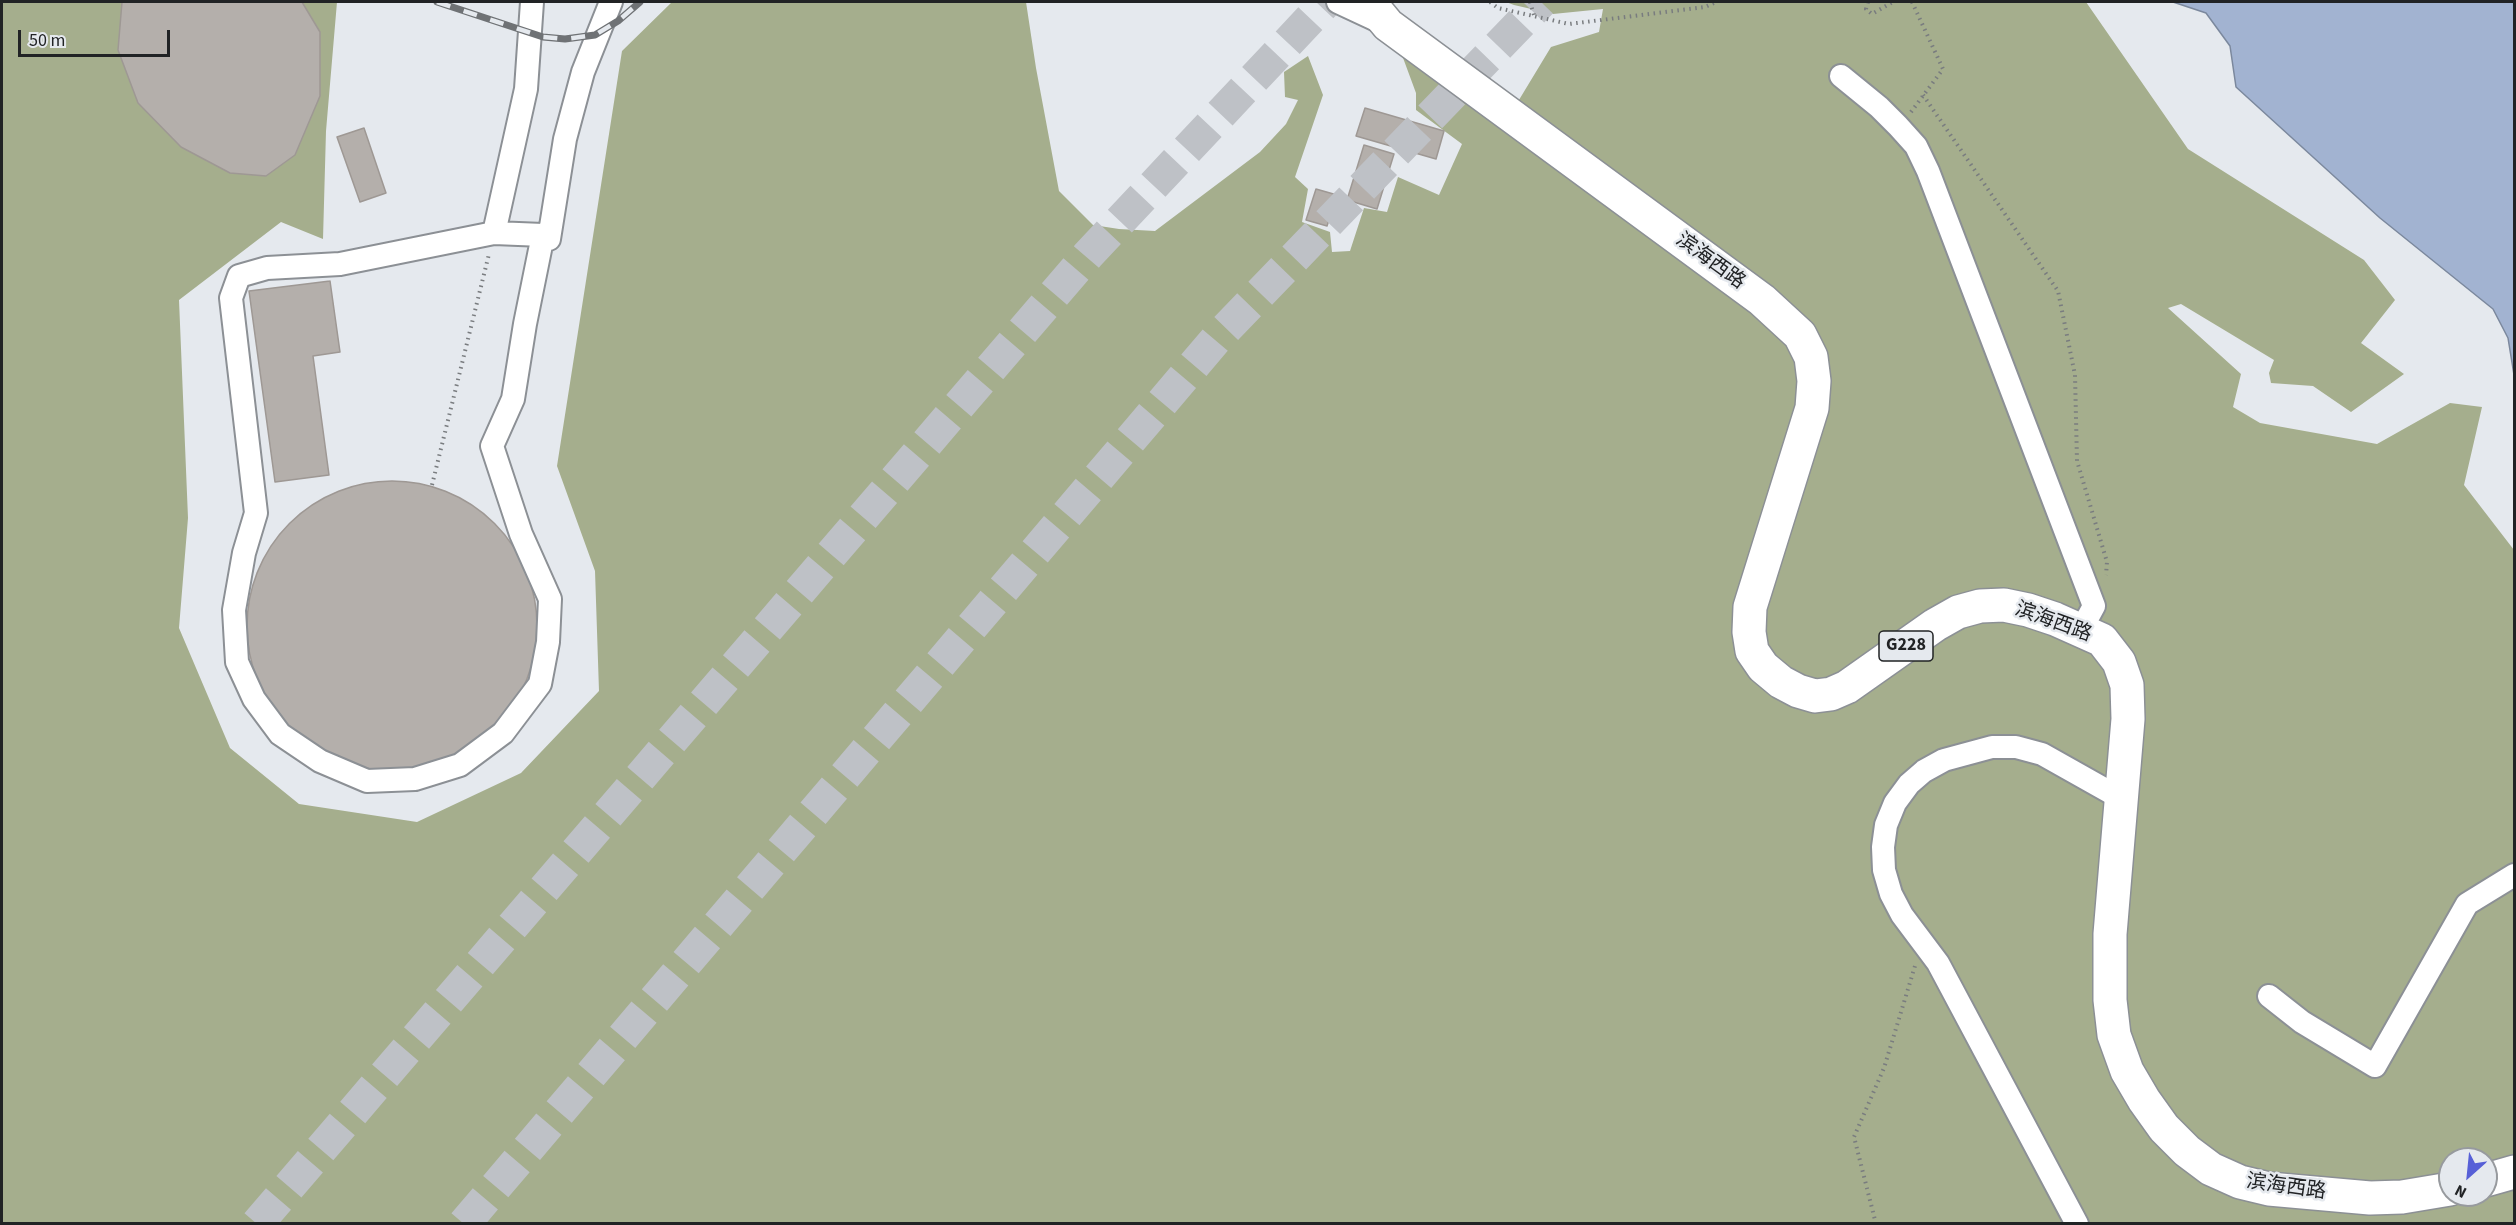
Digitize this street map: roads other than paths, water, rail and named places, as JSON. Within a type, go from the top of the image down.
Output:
[{"type":"highway","name":"滨海西路","points":[[1380,9],[1762,300],[1800,335],[1812,365],[1814,381],[1812,408],[1750,607],[1749,632],[1752,651],[1763,667],[1781,682],[1798,691],[1815,696],[1831,694],[1847,687],[1935,625],[1958,612],[1980,606],[2004,605],[2088,618],[2119,662],[2127,685],[2128,719],[2109,968],[2110,1000],[2114,1035],[2127,1071],[2164,1128],[2187,1151],[2211,1169],[2240,1182],[2270,1189],[2370,1198],[2402,1197],[2438,1192]]},
{"type":"highway","points":[[2498,1177],[2514,1172]]},
{"type":"street","points":[[494,233],[526,89],[532,2]]},
{"type":"street","points":[[549,239],[568,128],[583,72],[611,2]]},
{"type":"street","points":[[1338,2],[1380,9]]},
{"type":"street","points":[[1841,76],[1898,126],[1916,146],[1928,171],[2088,618]]},
{"type":"street","points":[[494,233],[543,235],[513,399],[492,446],[521,534],[550,599],[548,642],[540,684],[503,733],[460,765],[415,779],[367,781],[320,761],[280,734],[254,699],[237,662],[234,610],[244,553],[256,513],[231,298],[239,276],[267,268],[340,264],[494,233]]},
{"type":"street","points":[[2077,1224],[1938,963],[1902,915],[1890,894],[1884,870],[1883,847],[1886,825],[1895,803],[1909,784],[1924,771],[1944,760],[1992,747],[2016,747],[2042,754],[2122,799]]},
{"type":"street","points":[[2269,996],[2302,1022],[2375,1066],[2466,904],[2514,874]]},
{"type":"water","points":[[2173,2],[2514,2],[2514,375],[2508,338],[2493,309],[2380,218],[2236,87],[2230,46],[2206,13]]},
{"type":"tunnel","points":[[257,1224],[1088,255],[1326,2]]},
{"type":"tunnel","points":[[464,1224],[1217,338],[1541,2]]},
{"type":"railway","points":[[437,2],[543,37],[565,39],[595,35],[618,21],[640,2]]}]
